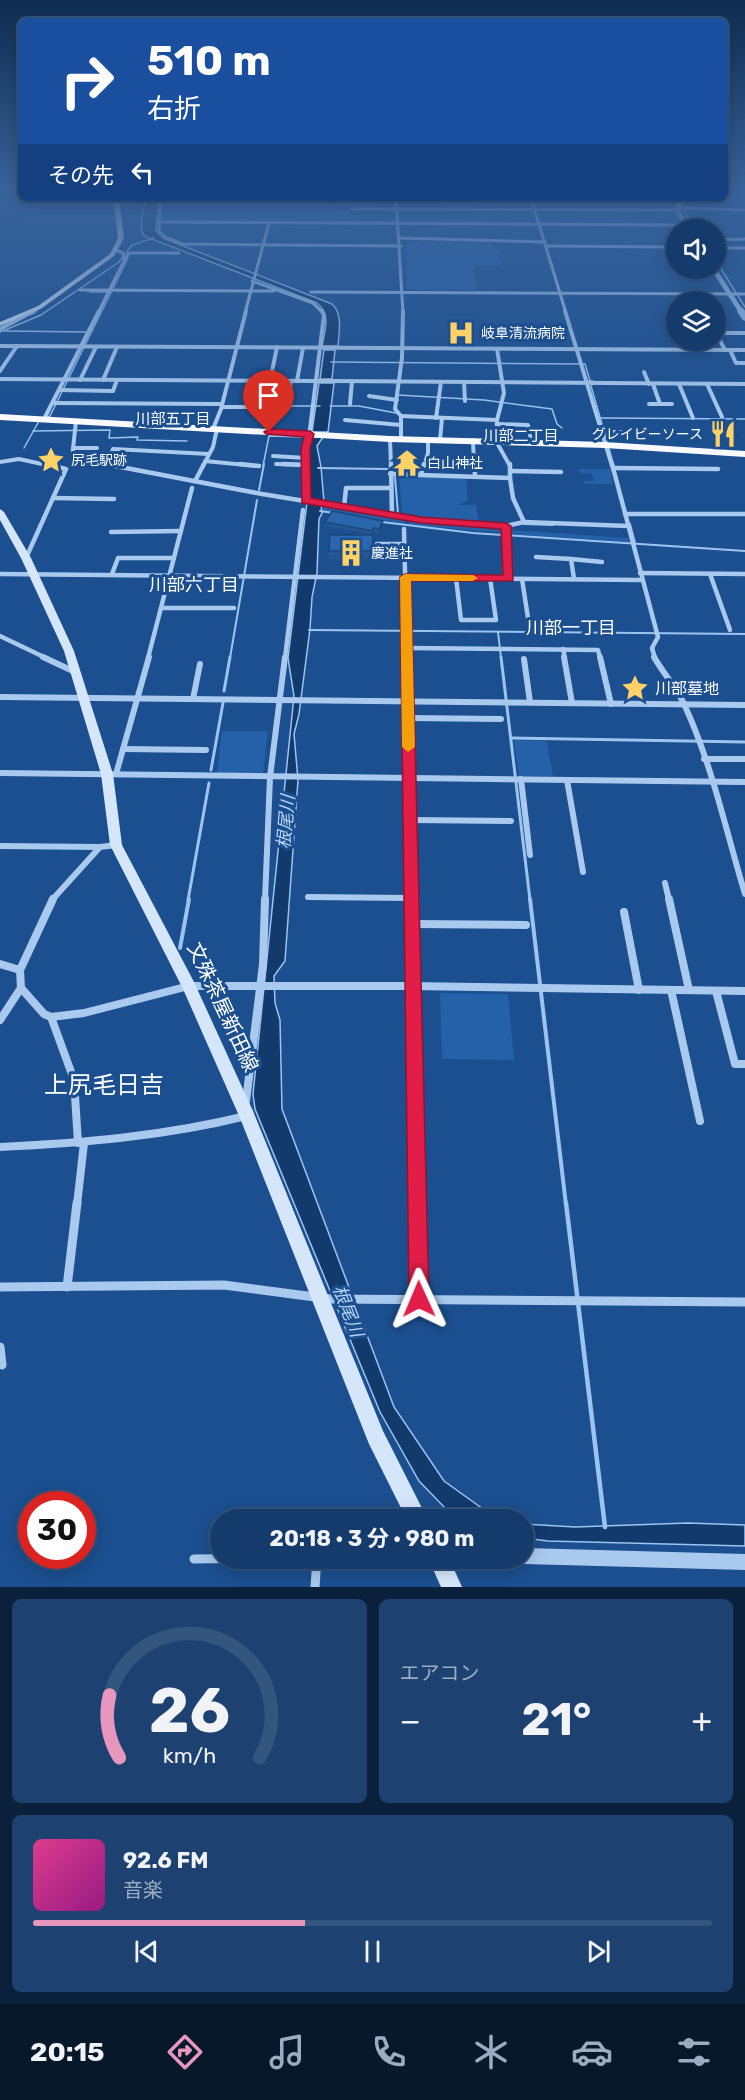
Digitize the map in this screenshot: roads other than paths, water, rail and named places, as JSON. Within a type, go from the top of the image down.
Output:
[{"type":"highway","points":[[0,417],[396,439],[531,441],[745,454]]},
{"type":"main road","points":[[0,324],[40,306],[101,264]]},
{"type":"main road","name":"文殊茶屋新田線","points":[[0,512],[26,558],[69,651],[112,774],[116,845],[189,986],[325,1299],[376,1437],[412,1509]]},
{"type":"main road","points":[[443,1569],[452,1587]]},
{"type":"street","points":[[42,419],[53,403],[122,264]]},
{"type":"street","points":[[195,481],[209,454],[257,264]]},
{"type":"street","points":[[392,516],[390,474],[396,439],[401,425],[401,416],[395,409],[402,348],[401,264]]},
{"type":"street","points":[[551,264],[585,383],[613,468],[658,637],[652,650],[655,662],[671,680],[684,705],[711,780],[745,894]]},
{"type":"street","points":[[721,279],[745,316]]},
{"type":"street","points":[[253,280],[313,303],[323,311],[321,348],[313,406],[316,434],[306,445],[306,501]]},
{"type":"street","points":[[80,290],[281,291]]},
{"type":"street","points":[[311,292],[745,294]]},
{"type":"street","points":[[0,329],[25,318],[40,306]]},
{"type":"street","points":[[745,333],[716,333],[736,363],[745,363]]},
{"type":"street","points":[[0,346],[745,350]]},
{"type":"street","points":[[0,371],[17,346]]},
{"type":"street","points":[[80,380],[96,347]]},
{"type":"street","points":[[103,380],[117,347]]},
{"type":"street","points":[[270,381],[277,347]]},
{"type":"street","points":[[297,381],[303,348]]},
{"type":"street","points":[[497,349],[504,393],[497,422],[496,441],[508,459],[513,498],[524,522]]},
{"type":"street","points":[[644,372],[660,404]]},
{"type":"street","points":[[0,379],[745,384]]},
{"type":"street","points":[[59,390],[113,391],[117,380]]},
{"type":"street","points":[[288,397],[291,381]]},
{"type":"street","points":[[350,405],[352,381]]},
{"type":"street","points":[[436,418],[441,382]]},
{"type":"street","points":[[464,382],[465,400]]},
{"type":"street","points":[[679,384],[693,418]]},
{"type":"street","points":[[707,384],[722,417]]},
{"type":"street","points":[[77,403],[84,390]]},
{"type":"street","points":[[369,396],[397,399]]},
{"type":"street","points":[[53,403],[252,407]]},
{"type":"street","points":[[650,404],[672,404]]},
{"type":"street","points":[[682,409],[690,409]]},
{"type":"street","points":[[719,410],[728,410]]},
{"type":"street","points":[[401,416],[528,425],[531,441]]},
{"type":"street","points":[[421,474],[442,418]]},
{"type":"street","points":[[345,420],[401,425]]},
{"type":"street","points":[[76,422],[72,458],[392,516],[506,526],[524,522],[628,526]]},
{"type":"street","points":[[602,432],[626,432]]},
{"type":"street","points":[[472,441],[475,475]]},
{"type":"street","points":[[73,448],[97,448]]},
{"type":"street","points":[[107,464],[113,449],[209,454]]},
{"type":"street","points":[[273,456],[306,458]]},
{"type":"street","points":[[0,462],[19,459],[66,469],[26,558]]},
{"type":"street","points":[[204,461],[259,466]]},
{"type":"street","points":[[276,464],[306,465]]},
{"type":"street","points":[[613,468],[718,469]]},
{"type":"street","points":[[511,471],[561,472]]},
{"type":"street","points":[[390,474],[475,475],[510,478]]},
{"type":"street","points":[[112,774],[123,749],[137,699],[192,488]]},
{"type":"street","points":[[344,507],[346,488],[391,488]]},
{"type":"street","points":[[53,498],[114,499]]},
{"type":"street","points":[[0,1147],[152,1137],[247,1116],[246,1082],[262,987],[270,777],[303,510]]},
{"type":"street","points":[[625,514],[745,514]]},
{"type":"street","points":[[506,526],[509,579]]},
{"type":"street","points":[[404,529],[419,1299]]},
{"type":"street","points":[[111,532],[181,531]]},
{"type":"street","points":[[377,543],[404,544]]},
{"type":"street","points":[[536,557],[602,562]]},
{"type":"street","points":[[112,574],[118,558],[174,558]]},
{"type":"street","points":[[571,559],[574,579]]},
{"type":"street","points":[[640,573],[745,574]]},
{"type":"street","points":[[0,574],[641,580]]},
{"type":"street","points":[[710,574],[730,630]]},
{"type":"street","points":[[456,578],[462,620],[496,620],[490,578]]},
{"type":"street","points":[[522,579],[530,632]]},
{"type":"street","points":[[162,608],[234,609]]},
{"type":"street","points":[[0,636],[75,672]]},
{"type":"street","points":[[406,648],[598,650],[611,704]]},
{"type":"street","points":[[563,649],[572,703]]},
{"type":"street","points":[[524,659],[530,702]]},
{"type":"street","points":[[193,699],[200,664]]},
{"type":"street","points":[[0,697],[745,705]]},
{"type":"street","points":[[408,718],[501,719]]},
{"type":"street","points":[[123,749],[206,750]]},
{"type":"street","points":[[704,759],[745,759]]},
{"type":"street","points":[[0,773],[745,782]]},
{"type":"street","points":[[521,779],[530,855]]},
{"type":"street","points":[[567,780],[583,872]]},
{"type":"street","points":[[409,820],[511,821]]},
{"type":"street","points":[[0,846],[100,847],[116,845]]},
{"type":"street","points":[[0,1020],[21,988],[20,970],[53,898],[100,847]]},
{"type":"street","points":[[665,883],[689,990]]},
{"type":"street","points":[[308,897],[410,898]]},
{"type":"street","points":[[624,912],[639,990]]},
{"type":"street","points":[[410,924],[526,925]]},
{"type":"street","points":[[0,964],[20,970]]},
{"type":"street","points":[[21,988],[44,1014],[51,1017],[84,1013],[189,986],[280,988],[412,986],[745,991]]},
{"type":"street","points":[[671,990],[700,1121]]},
{"type":"street","points":[[716,991],[735,1064],[745,1064]]},
{"type":"street","points":[[51,1017],[74,1080],[81,1143],[67,1287]]},
{"type":"street","points":[[0,1287],[224,1286],[325,1299],[745,1302]]},
{"type":"street","points":[[0,1347],[2,1365]]},
{"type":"street","points":[[534,1556],[745,1562]]},
{"type":"street","points":[[194,1559],[210,1559]]},
{"type":"street","points":[[315,1587],[316,1569]]},
{"type":"water","points":[[216,264],[230,264],[332,304],[339,318],[338,346],[322,346],[326,317],[317,303]]},
{"type":"water","points":[[324,350],[335,350],[332,379],[320,379]]},
{"type":"water","points":[[319,383],[334,383],[328,432],[312,432]]},
{"type":"water","points":[[311,437],[323,437],[317,446],[324,502],[309,499],[307,449]]},
{"type":"water","name":"根尾川","points":[[307,502],[321,505],[322,513],[319,519],[317,573],[312,597],[310,629],[299,714],[294,734],[298,780],[285,961],[274,976],[275,1003],[280,1020],[282,1109],[394,1407],[444,1481],[483,1509],[446,1509],[419,1481],[380,1412],[255,1109],[253,1094],[294,696],[288,658]]},
{"type":"water","points":[[688,1523],[745,1525],[745,1546],[534,1539],[534,1525],[575,1527]]},
{"type":"waterway","points":[[0,332],[41,315],[116,264]]},
{"type":"waterway","points":[[45,418],[50,416],[125,264]]},
{"type":"waterway","points":[[726,277],[745,307]]},
{"type":"waterway","points":[[90,292],[110,292]]},
{"type":"waterway","points":[[4,331],[88,332]]},
{"type":"waterway","points":[[331,362],[585,364],[590,381],[593,381]]},
{"type":"waterway","points":[[593,384],[591,386],[614,466]]},
{"type":"waterway","points":[[398,395],[484,400],[552,409],[557,424],[562,428]]},
{"type":"waterway","points":[[258,406],[320,406]]},
{"type":"waterway","points":[[330,406],[359,406],[396,413]]},
{"type":"waterway","points":[[601,418],[745,419]]},
{"type":"waterway","points":[[33,431],[39,421]]},
{"type":"waterway","points":[[33,431],[110,430],[109,438],[138,437],[137,440],[187,441]]},
{"type":"waterway","points":[[24,448],[33,431]]},
{"type":"waterway","points":[[263,466],[269,436],[302,437]]},
{"type":"waterway","points":[[259,490],[264,464]]},
{"type":"waterway","points":[[318,468],[387,469]]},
{"type":"waterway","points":[[395,477],[398,514],[401,515]]},
{"type":"waterway","points":[[230,658],[257,500]]},
{"type":"waterway","points":[[320,511],[334,513]]},
{"type":"waterway","points":[[382,522],[473,533],[745,551]]},
{"type":"waterway","points":[[524,524],[553,525]]},
{"type":"waterway","points":[[630,524],[635,543]]},
{"type":"waterway","points":[[309,630],[745,634]]},
{"type":"waterway","points":[[498,632],[501,658]]},
{"type":"waterway","points":[[224,691],[230,657]]},
{"type":"waterway","points":[[501,657],[530,900]]},
{"type":"waterway","points":[[211,770],[223,703]]},
{"type":"waterway","points":[[511,738],[745,742]]},
{"type":"waterway","points":[[188,900],[209,783]]},
{"type":"waterway","points":[[180,948],[189,899]]},
{"type":"waterway","points":[[530,899],[566,1205]]},
{"type":"waterway","points":[[566,1203],[605,1527]]},
{"type":"place","name":"岐阜清流病院","points":[[461,333]]},
{"type":"place","name":"グレイビーソース","points":[[723,434]]},
{"type":"place","name":"尻毛駅跡","points":[[51,460]]},
{"type":"place","name":"白山神社","points":[[407,463]]},
{"type":"place","name":"慶進社","points":[[351,553]]},
{"type":"place","name":"川部墓地","points":[[635,688]]},
{"type":"district","name":"川部五丁目","points":[[173,419]]},
{"type":"district","name":"川部二丁目","points":[[521,436]]},
{"type":"district","name":"川部六丁目","points":[[194,585]]},
{"type":"district","name":"川部一丁目","points":[[571,628]]},
{"type":"district","name":"上尻毛日吉","points":[[104,1085]]}]
